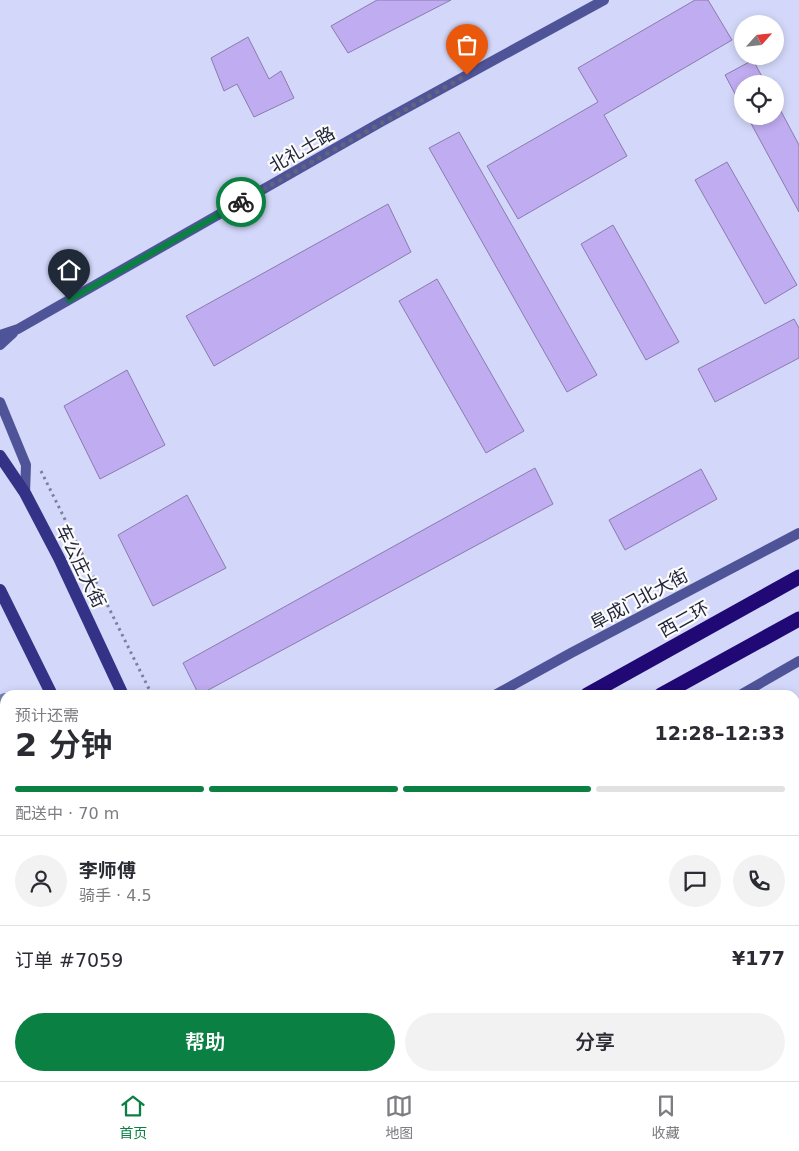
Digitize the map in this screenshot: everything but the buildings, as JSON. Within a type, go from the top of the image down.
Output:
[{"type":"highway","name":"西二环","points":[[596,690],[799,577]]},
{"type":"highway","points":[[670,690],[799,619]]},
{"type":"main road","name":"车公庄大街","points":[[0,456],[25,493],[59,558],[121,690]]},
{"type":"main road","points":[[0,590],[50,690]]},
{"type":"street","name":"北礼士路","points":[[0,335],[18,329],[372,127],[604,0]]},
{"type":"street","name":"北礼士路","points":[[0,345],[18,329]]},
{"type":"street","points":[[0,402],[26,464],[25,493]]},
{"type":"street","name":"阜成门北大街","points":[[504,690],[799,533]]},
{"type":"street","points":[[749,690],[799,661]]},
{"type":"path","points":[[39,467],[150,690]]},
{"type":"way so far","points":[[241,202],[467,75]]},
{"type":"route","points":[[69,300],[241,202]]}]
